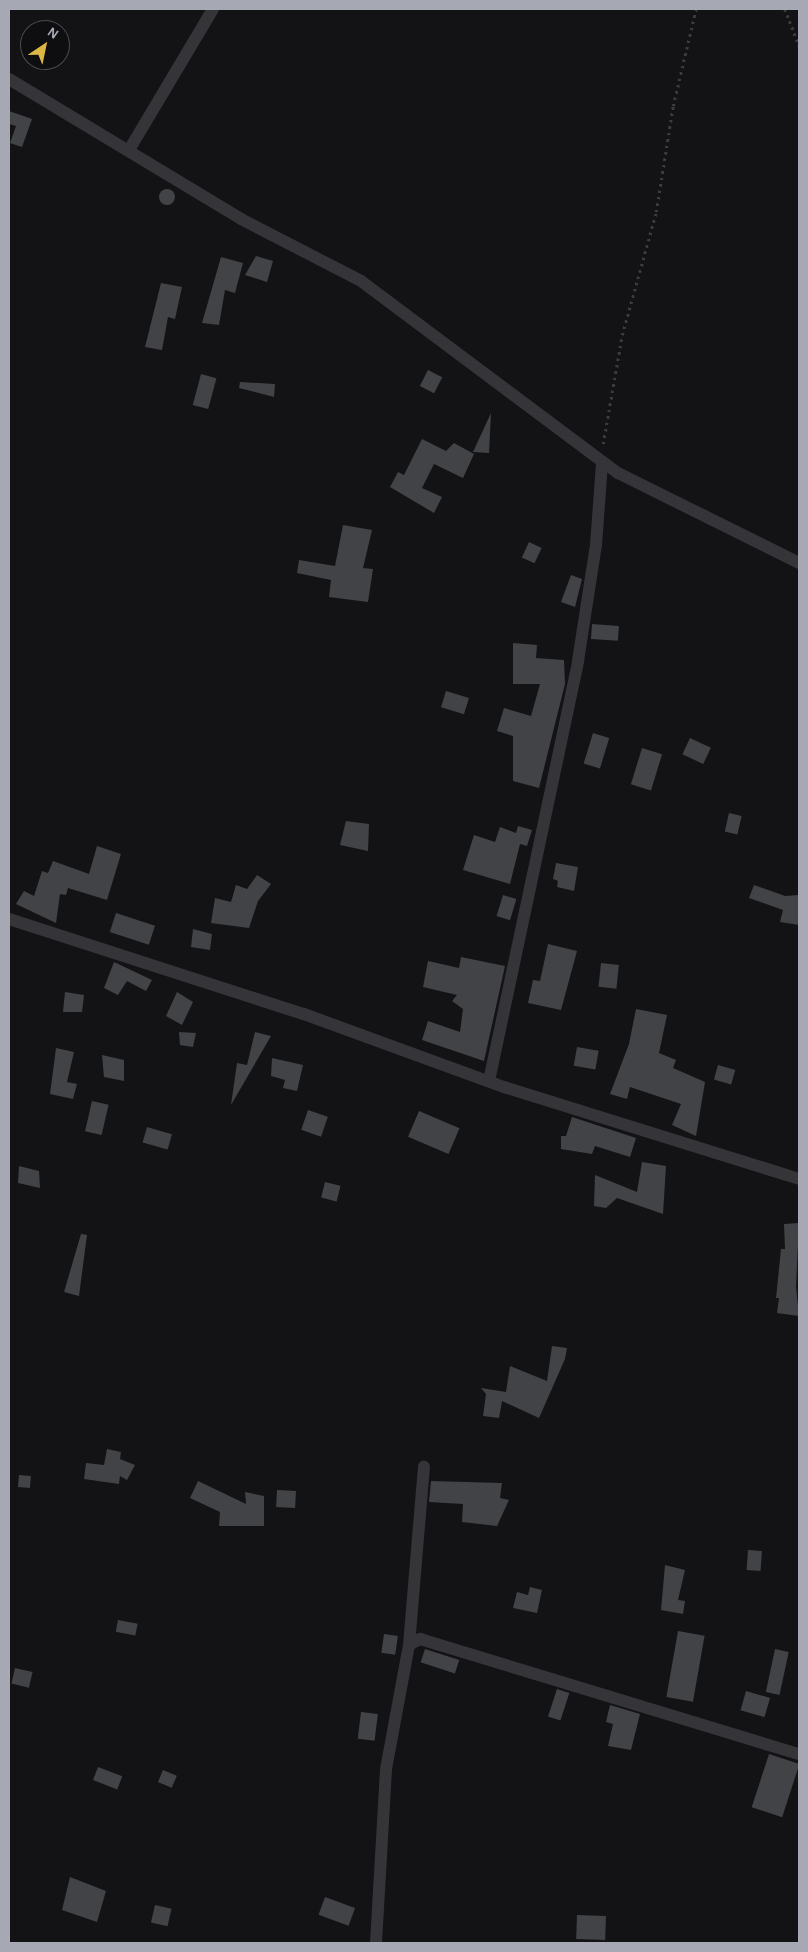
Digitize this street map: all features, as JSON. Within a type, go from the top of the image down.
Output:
[{"type":"street","points":[[129,150],[212,9]]},
{"type":"street","points":[[9,80],[129,150],[241,219],[362,281],[565,430],[602,463],[799,563]]},
{"type":"street","points":[[489,1080],[578,661],[596,545],[602,463]]},
{"type":"street","points":[[9,918],[489,1080],[799,1179]]},
{"type":"street","points":[[376,1943],[386,1769],[410,1644],[424,1467]]},
{"type":"street","points":[[410,1644],[430,1641],[799,1754]]},
{"type":"path","points":[[602,463],[605,413],[622,335],[656,212],[673,106],[696,9]]},
{"type":"path","points":[[785,9],[799,46]]},
{"type":"building","points":[[9,111],[32,119],[22,147],[10,143],[16,126],[9,124]]},
{"type":"building","points":[[167,189],[173,191],[175,197],[173,203],[167,205],[161,203],[159,197],[161,191]]},
{"type":"building","points":[[256,256],[273,261],[267,282],[245,275]]},
{"type":"building","points":[[221,257],[243,263],[235,293],[225,290],[219,325],[202,323]]},
{"type":"building","points":[[161,283],[182,287],[175,319],[168,317],[162,350],[145,347]]},
{"type":"building","points":[[428,370],[442,377],[434,393],[420,386]]},
{"type":"building","points":[[201,374],[216,378],[208,409],[193,405]]},
{"type":"building","points":[[240,382],[275,384],[274,397],[239,388]]},
{"type":"building","points":[[491,413],[489,453],[473,452]]},
{"type":"building","points":[[422,439],[446,451],[454,443],[474,454],[463,478],[434,464],[422,488],[442,497],[434,513],[390,487],[398,472],[404,475]]},
{"type":"building","points":[[343,525],[372,530],[363,568],[373,569],[368,602],[329,597],[331,580],[297,573],[299,560],[335,566]]},
{"type":"building","points":[[529,542],[542,548],[535,563],[522,557]]},
{"type":"building","points":[[571,575],[582,579],[575,607],[561,602]]},
{"type":"building","points":[[592,624],[619,626],[618,641],[591,639]]},
{"type":"building","points":[[513,643],[537,645],[536,658],[564,660],[565,684],[539,788],[513,781],[513,736],[497,731],[504,708],[531,716],[540,684],[513,684]]},
{"type":"building","points":[[446,691],[469,698],[464,714],[441,707]]},
{"type":"building","points":[[593,733],[609,738],[600,769],[584,764]]},
{"type":"building","points":[[690,738],[711,748],[703,764],[682,754]]},
{"type":"building","points":[[642,748],[662,754],[651,790],[631,784]]},
{"type":"building","points":[[729,813],[742,816],[737,834],[725,832]]},
{"type":"building","points":[[346,821],[369,824],[368,851],[340,845]]},
{"type":"building","points":[[518,826],[532,830],[527,846],[520,844],[510,884],[463,870],[474,835],[495,842],[500,827],[516,833]]},
{"type":"building","points":[[97,846],[121,854],[107,900],[68,888],[66,895],[60,894],[56,923],[16,904],[24,891],[34,896],[42,871],[48,873],[53,861],[89,874]]},
{"type":"building","points":[[556,863],[578,867],[574,891],[557,887],[558,881],[553,879]]},
{"type":"building","points":[[257,875],[271,884],[258,901],[249,928],[211,923],[215,898],[231,902],[236,885],[247,889]]},
{"type":"building","points":[[754,885],[785,896],[799,895],[799,925],[780,922],[783,910],[749,898]]},
{"type":"building","points":[[503,895],[516,899],[510,920],[497,916]]},
{"type":"building","points":[[116,913],[155,926],[149,945],[110,932]]},
{"type":"building","points":[[193,929],[212,934],[210,950],[191,947]]},
{"type":"building","points":[[548,944],[577,951],[561,1010],[528,1003],[533,980],[540,981]]},
{"type":"building","points":[[461,957],[505,966],[484,1061],[422,1040],[428,1021],[460,1032],[463,1009],[452,1001],[457,995],[423,987],[428,961],[459,968]]},
{"type":"building","points":[[114,962],[152,980],[146,991],[127,981],[118,995],[104,988]]},
{"type":"building","points":[[601,963],[619,965],[616,989],[598,987]]},
{"type":"building","points":[[65,992],[84,995],[82,1012],[63,1012]]},
{"type":"building","points":[[177,992],[193,1002],[182,1025],[166,1016]]},
{"type":"building","points":[[636,1009],[667,1015],[659,1053],[676,1060],[673,1068],[705,1082],[696,1136],[672,1125],[681,1104],[630,1087],[627,1099],[610,1094],[629,1044]]},
{"type":"building","points":[[179,1032],[196,1033],[193,1047],[180,1045]]},
{"type":"building","points":[[255,1032],[271,1036],[231,1105],[237,1063],[247,1065]]},
{"type":"building","points":[[577,1047],[599,1051],[595,1070],[574,1066]]},
{"type":"building","points":[[56,1048],[74,1052],[67,1082],[77,1084],[73,1099],[50,1094]]},
{"type":"building","points":[[102,1055],[124,1060],[124,1081],[104,1077]]},
{"type":"building","points":[[272,1058],[303,1065],[297,1091],[283,1088],[285,1080],[271,1076]]},
{"type":"building","points":[[718,1065],[735,1070],[731,1084],[714,1079]]},
{"type":"building","points":[[92,1101],[109,1105],[102,1135],[85,1131]]},
{"type":"building","points":[[308,1110],[328,1117],[321,1137],[301,1130]]},
{"type":"building","points":[[419,1111],[460,1128],[449,1154],[408,1137]]},
{"type":"building","points":[[572,1117],[636,1138],[630,1157],[595,1146],[592,1154],[561,1149],[561,1136],[566,1136]]},
{"type":"building","points":[[147,1127],[172,1134],[168,1150],[143,1142]]},
{"type":"building","points":[[642,1162],[666,1166],[663,1214],[617,1198],[606,1208],[594,1206],[595,1175],[637,1192]]},
{"type":"building","points":[[19,1166],[39,1171],[40,1188],[18,1183]]},
{"type":"building","points":[[325,1182],[341,1186],[337,1201],[321,1198]]},
{"type":"building","points":[[799,1223],[796,1287],[799,1316],[777,1313],[779,1298],[776,1298],[781,1249],[785,1249],[784,1224]]},
{"type":"building","points":[[81,1234],[87,1235],[79,1296],[64,1292]]},
{"type":"building","points":[[552,1346],[567,1348],[565,1359],[539,1418],[502,1401],[499,1418],[483,1416],[486,1394],[481,1388],[506,1392],[510,1366],[547,1381]]},
{"type":"building","points":[[107,1449],[121,1452],[120,1459],[135,1465],[127,1480],[120,1476],[119,1484],[84,1479],[86,1463],[104,1465]]},
{"type":"building","points":[[19,1475],[31,1476],[30,1488],[18,1487]]},
{"type":"building","points":[[198,1481],[246,1504],[245,1492],[264,1496],[264,1526],[219,1526],[220,1512],[190,1498]]},
{"type":"building","points":[[431,1481],[502,1483],[500,1498],[509,1500],[497,1526],[462,1522],[463,1504],[429,1502]]},
{"type":"building","points":[[277,1490],[296,1491],[295,1508],[276,1507]]},
{"type":"building","points":[[748,1550],[762,1551],[761,1571],[747,1570]]},
{"type":"building","points":[[665,1565],[685,1570],[678,1600],[685,1601],[683,1614],[661,1610]]},
{"type":"building","points":[[530,1587],[542,1590],[537,1613],[513,1608],[517,1592],[528,1595]]},
{"type":"building","points":[[118,1620],[138,1624],[135,1636],[116,1632]]},
{"type":"building","points":[[678,1631],[705,1636],[693,1702],[666,1697]]},
{"type":"building","points":[[384,1634],[398,1636],[395,1655],[381,1653]]},
{"type":"building","points":[[425,1649],[459,1660],[455,1673],[421,1662]]},
{"type":"building","points":[[775,1649],[789,1652],[780,1695],[766,1692]]},
{"type":"building","points":[[15,1668],[33,1672],[29,1688],[11,1684]]},
{"type":"building","points":[[557,1689],[569,1693],[560,1721],[548,1717]]},
{"type":"building","points":[[746,1691],[770,1698],[765,1717],[740,1710]]},
{"type":"building","points":[[610,1705],[640,1714],[631,1750],[608,1746],[613,1724],[606,1722]]},
{"type":"building","points":[[361,1712],[378,1714],[375,1741],[358,1739]]},
{"type":"building","points":[[769,1754],[799,1764],[782,1817],[752,1807]]},
{"type":"building","points":[[98,1767],[122,1776],[117,1789],[93,1780]]},
{"type":"building","points":[[163,1770],[177,1776],[172,1788],[158,1782]]},
{"type":"building","points":[[70,1877],[106,1891],[97,1922],[62,1910]]},
{"type":"building","points":[[325,1897],[355,1908],[349,1926],[319,1915]]},
{"type":"building","points":[[155,1905],[172,1909],[168,1926],[151,1923]]},
{"type":"building","points":[[577,1915],[606,1916],[605,1940],[576,1939]]}]
